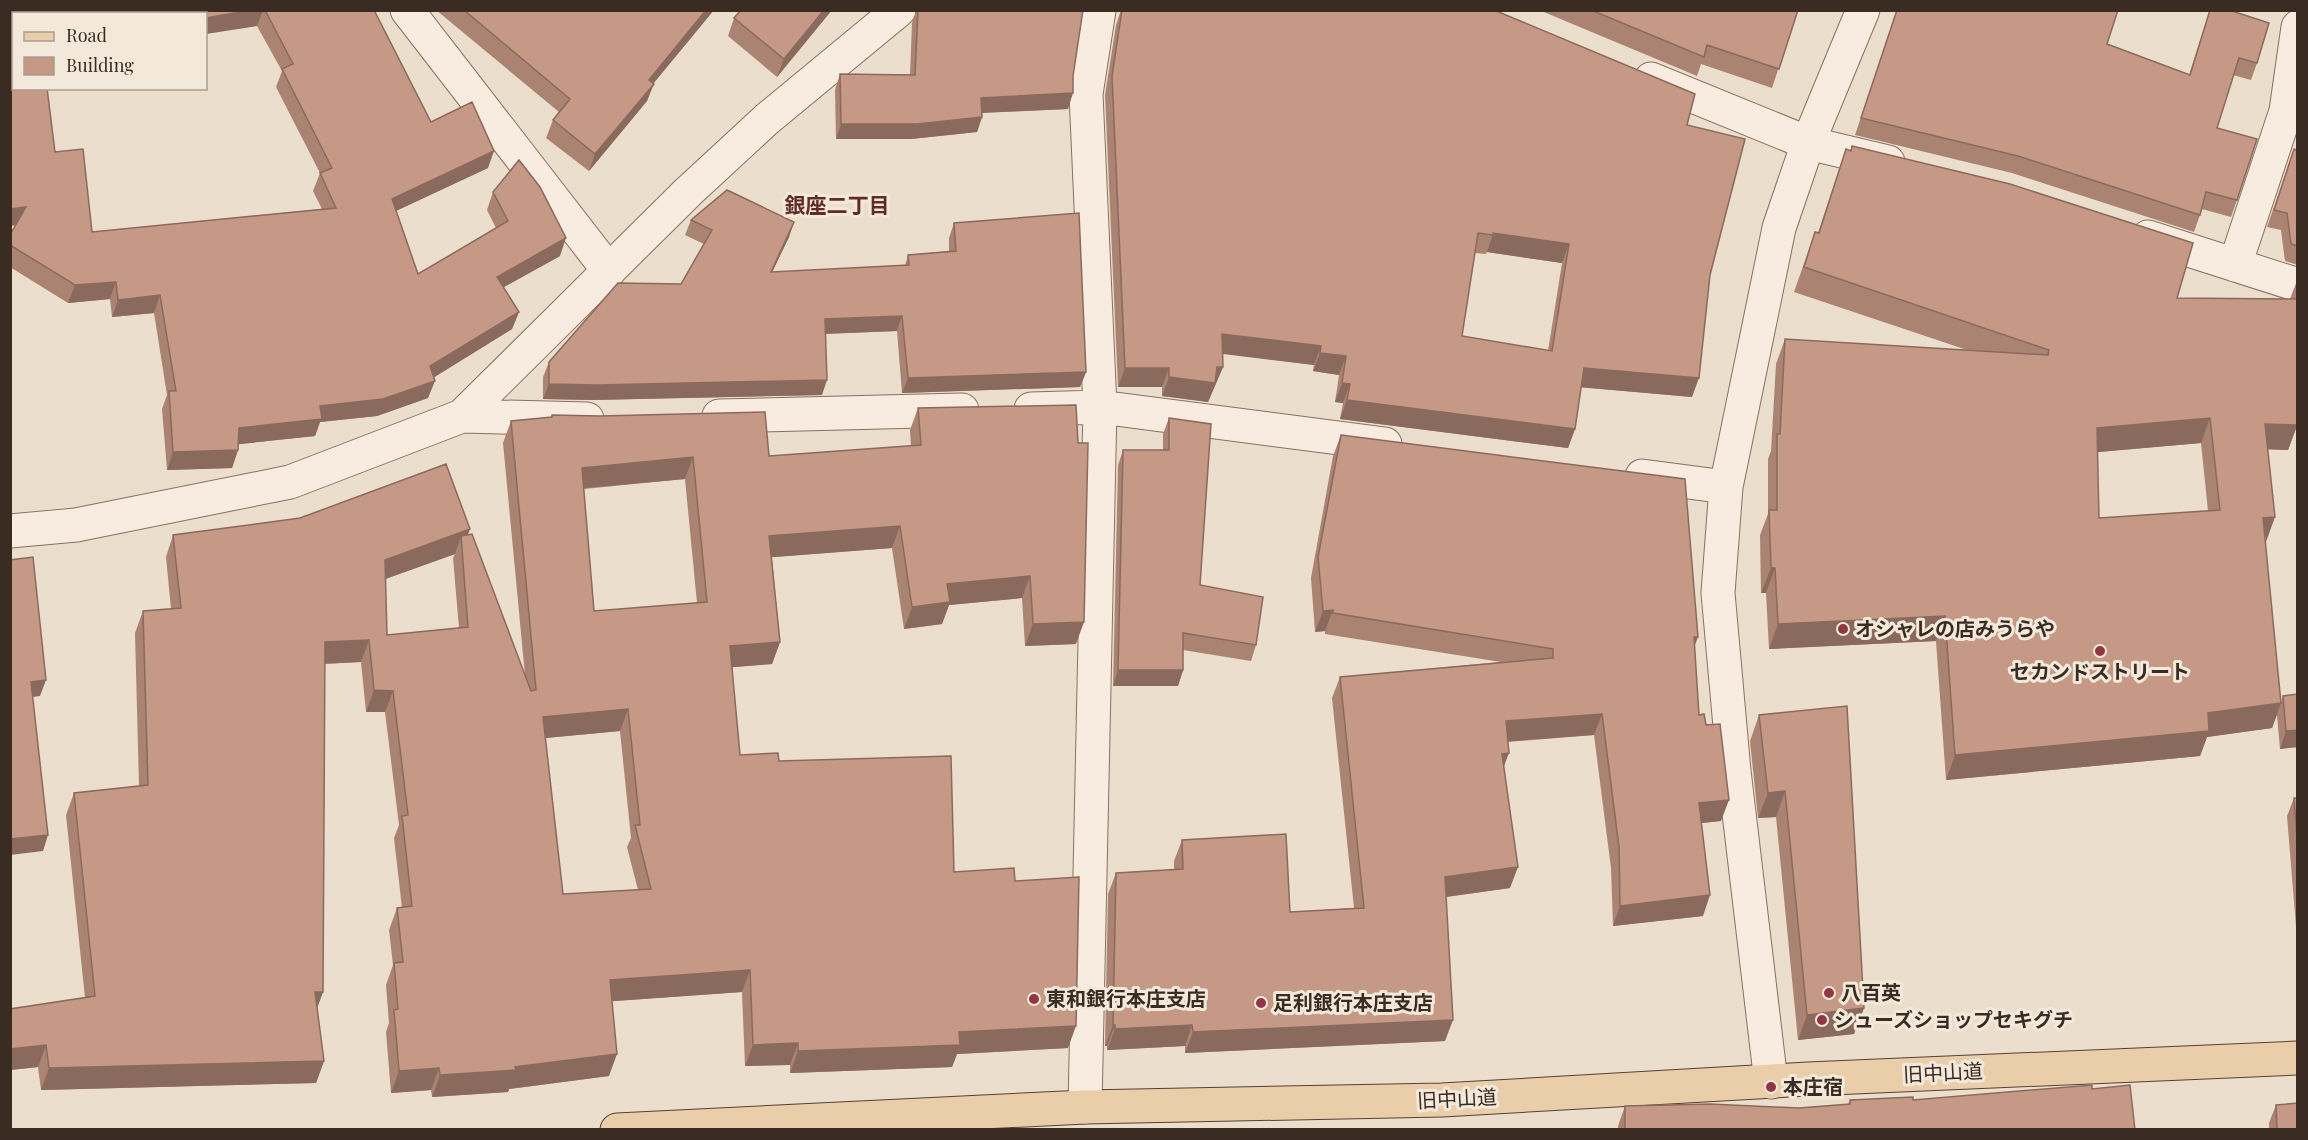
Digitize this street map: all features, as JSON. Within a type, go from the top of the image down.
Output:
[{"type":"main road","name":"旧中山道","points":[[617,1130],[949,1122],[1085,1107],[1442,1100],[1771,1082],[2298,1058]]},
{"type":"street","points":[[408,10],[609,272]]},
{"type":"street","points":[[462,416],[688,192],[767,119],[899,10]]},
{"type":"street","points":[[1085,1107],[1100,407],[1086,94],[1099,10]]},
{"type":"street","points":[[1771,1082],[1734,771],[1718,593],[1726,487],[1779,228],[1808,143],[1863,10]]},
{"type":"street","points":[[2235,265],[2286,111],[2298,27]]},
{"type":"street","points":[[1619,65],[1808,143],[1917,169]]},
{"type":"street","points":[[2115,226],[2298,285]]},
{"type":"street","points":[[685,417],[1100,407],[1417,448]]},
{"type":"street","points":[[10,531],[76,525],[290,482],[462,416],[615,419]]},
{"type":"street","points":[[1617,473],[1726,487]]},
{"type":"building","points":[[24,10],[120,10],[116,12],[24,12]]},
{"type":"building","points":[[149,10],[251,10],[207,18],[207,12],[149,12]]},
{"type":"building","points":[[265,10],[374,10],[431,122],[472,102],[494,151],[392,199],[418,274],[508,221],[493,192],[519,160],[540,187],[566,238],[497,277],[519,312],[430,366],[435,381],[383,399],[320,406],[322,419],[239,428],[238,450],[173,452],[169,391],[176,391],[160,295],[118,300],[116,282],[75,285],[10,245],[10,235],[26,207],[10,209],[10,67],[12,66],[12,90],[47,90],[55,152],[83,149],[92,232],[336,208],[320,173],[332,168],[282,69],[293,64]]},
{"type":"building","points":[[464,10],[706,10],[649,80],[654,84],[595,154],[553,120],[570,99]]},
{"type":"building","points":[[741,10],[824,10],[784,59],[734,18]]},
{"type":"building","points":[[918,10],[1083,10],[1073,76],[1073,93],[981,98],[982,117],[917,124],[841,124],[840,74],[915,75]]},
{"type":"building","points":[[1122,10],[1494,10],[1695,94],[1687,125],[1745,139],[1710,275],[1699,378],[1584,368],[1575,429],[1347,400],[1350,384],[1342,383],[1346,356],[1320,353],[1321,346],[1222,334],[1223,367],[1217,367],[1215,383],[1169,377],[1169,368],[1125,368],[1112,76]],"holes":[[[1478,233],[1493,235],[1493,233],[1569,244],[1552,351],[1462,336]]]},
{"type":"building","points":[[1591,10],[1798,10],[1779,69],[1707,45],[1704,57]]},
{"type":"building","points":[[1897,10],[2118,10],[2107,44],[2190,75],[2210,10],[2229,10],[2269,23],[2257,63],[2239,58],[2217,128],[2257,139],[2237,200],[2206,192],[2200,215],[2018,156],[1861,118]]},
{"type":"building","points":[[1852,146],[2010,184],[2193,243],[2177,298],[2298,299],[2297,425],[2265,424],[2275,517],[2263,518],[2281,703],[2208,713],[2209,731],[1955,755],[1945,616],[1778,624],[1775,568],[1771,568],[1769,510],[1777,510],[1777,434],[1780,434],[1785,339],[2048,355],[2049,350],[1804,267],[1815,232],[1819,233],[1846,149],[1851,151]],"holes":[[[2210,418],[2220,510],[2099,518],[2097,428]]]},
{"type":"building","points":[[2294,149],[2298,151],[2298,246],[2291,244],[2287,213],[2274,210]]},
{"type":"building","points":[[727,190],[794,222],[771,272],[909,265],[908,255],[956,251],[954,223],[1079,213],[1086,372],[908,378],[902,316],[825,319],[827,380],[549,384],[549,362],[618,283],[681,284],[712,230],[691,220]]},
{"type":"building","points":[[1076,405],[1078,443],[1088,443],[1084,622],[1033,624],[1030,576],[947,584],[950,602],[912,607],[900,526],[769,536],[780,642],[730,646],[740,755],[778,753],[779,761],[951,756],[954,872],[1014,868],[1015,881],[1079,877],[1076,1026],[959,1032],[960,1045],[798,1051],[798,1043],[753,1045],[750,970],[610,980],[617,1054],[515,1067],[516,1070],[440,1075],[439,1068],[399,1071],[394,1010],[398,1009],[394,963],[403,962],[397,908],[412,906],[402,816],[408,815],[393,691],[374,690],[369,640],[325,642],[323,992],[315,992],[324,1061],[49,1068],[46,1045],[10,1049],[10,1009],[95,996],[74,793],[148,785],[143,611],[181,608],[173,535],[300,518],[446,464],[470,529],[385,560],[387,635],[468,627],[461,536],[472,534],[531,691],[536,690],[511,421],[552,417],[552,415],[765,412],[769,456],[921,445],[918,408]],"holes":[[[693,457],[707,602],[594,611],[582,468]],[[628,709],[640,825],[635,825],[651,889],[563,894],[543,717]]]},
{"type":"building","points":[[1169,418],[1211,424],[1200,585],[1263,597],[1256,645],[1183,633],[1183,670],[1118,670],[1123,450],[1169,450]]},
{"type":"building","points":[[1341,435],[1685,479],[1698,637],[1694,637],[1699,715],[1704,714],[1706,725],[1720,724],[1729,800],[1699,803],[1710,895],[1620,906],[1619,847],[1602,714],[1506,721],[1509,753],[1502,754],[1518,867],[1445,877],[1453,1020],[1193,1032],[1192,1025],[1115,1029],[1113,1025],[1116,873],[1183,869],[1182,840],[1286,834],[1290,912],[1364,908],[1340,677],[1553,658],[1553,649],[1333,613],[1333,610],[1323,611],[1318,557]]},
{"type":"building","points":[[33,557],[46,680],[31,682],[48,835],[10,839],[10,560]]},
{"type":"building","points":[[2298,694],[2298,730],[2286,731],[2283,696]]},
{"type":"building","points":[[1847,706],[1864,1008],[1807,1015],[1785,791],[1768,793],[1759,715]]},
{"type":"building","points":[[2294,798],[2298,798],[2298,850]]},
{"type":"building","points":[[2092,1085],[2092,1089],[2130,1085],[2135,1130],[1625,1130],[1625,1106],[1710,1104],[1799,1108],[1850,1104],[1850,1100],[1913,1097],[1913,1100]]},
{"type":"building","points":[[2298,1103],[2298,1130],[2277,1130],[2276,1105]]},
{"type":"building","points":[[1393,1129],[1552,1129],[1552,1130]]},
{"type":"place","name":"オシャレの店みうらや","points":[[1843,629]]},
{"type":"place","name":"セカンドストリート","points":[[2100,651]]},
{"type":"place","name":"八百英","points":[[1829,993]]},
{"type":"place","name":"東和銀行本庄支店","points":[[1034,999]]},
{"type":"place","name":"足利銀行本庄支店","points":[[1261,1003]]},
{"type":"place","name":"シューズショップセキグチ","points":[[1822,1020]]},
{"type":"place","name":"本庄宿","points":[[1771,1087]]},
{"type":"district","name":"銀座二丁目","points":[[837,206]]}]
